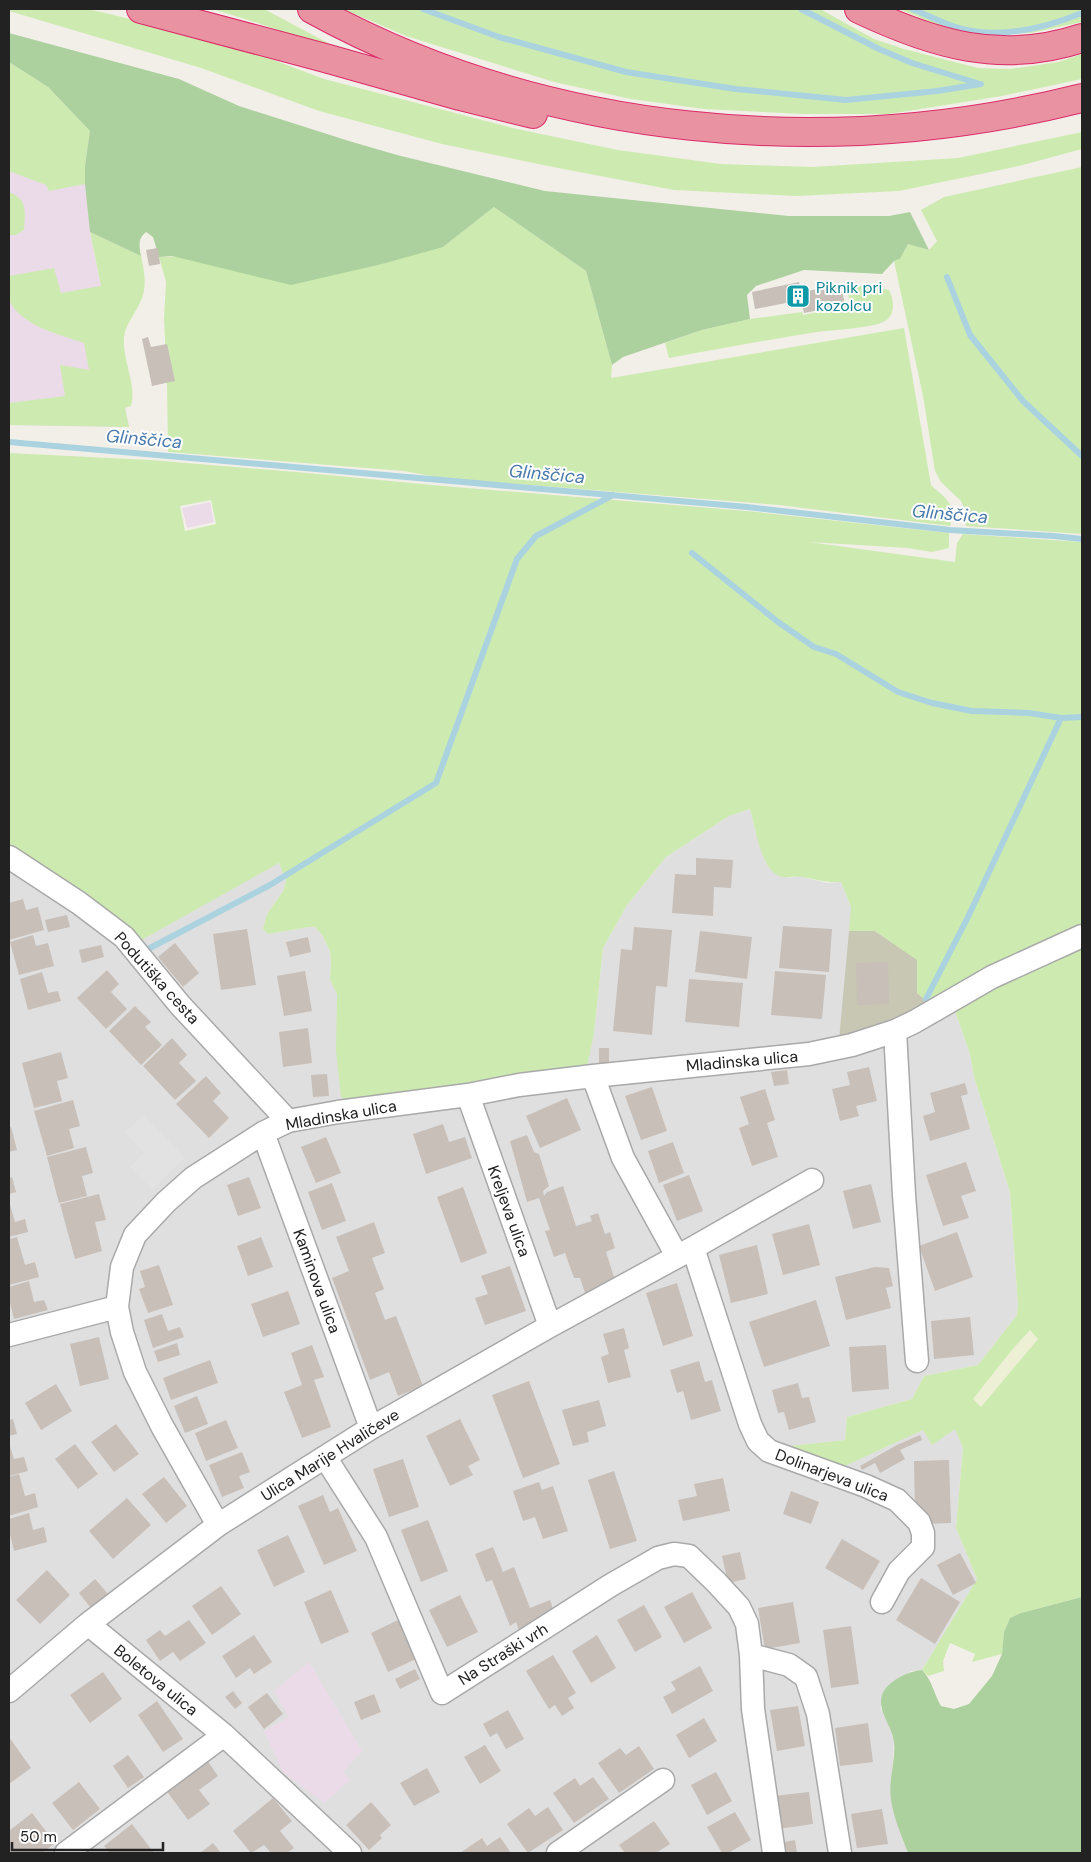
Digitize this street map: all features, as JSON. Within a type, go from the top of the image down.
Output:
[{"type":"highway","points":[[141,9],[460,96],[608,131],[634,130],[662,122]]},
{"type":"highway","points":[[312,9],[378,41],[483,81],[590,110],[662,122],[771,132],[828,133],[883,131],[994,118],[1082,98]]},
{"type":"highway","points":[[859,9],[918,35],[990,51],[1026,50],[1082,38]]},
{"type":"street","name":"Podutiška cesta","points":[[9,857],[78,903],[124,937],[180,1006],[288,1121]]},
{"type":"street","name":"Mladinska ulica","points":[[218,1525],[162,1426],[135,1372],[122,1332],[117,1306],[122,1267],[135,1235],[166,1202],[193,1178],[263,1133],[288,1121],[338,1112],[468,1095],[519,1085],[809,1054],[852,1045],[895,1031],[914,1022],[992,977],[1082,936]]},
{"type":"street","points":[[895,1031],[904,1195],[917,1362]]},
{"type":"street","points":[[593,1076],[623,1158],[685,1252]]},
{"type":"street","name":"Kreljeva ulica","points":[[468,1095],[550,1326]]},
{"type":"street","name":"Kaminova ulica","points":[[263,1133],[371,1428]]},
{"type":"street","name":"Ulica Marije Hvaličeve","points":[[9,1691],[88,1624],[218,1525],[371,1428],[812,1180]]},
{"type":"street","name":"Dolinarjeva ulica","points":[[685,1252],[758,1441],[769,1451],[866,1486],[897,1500],[919,1522],[924,1533],[923,1547],[900,1572],[882,1602]]},
{"type":"street","points":[[9,1335],[117,1306]]},
{"type":"street","name":"Na Straški vrh","points":[[325,1457],[376,1536],[442,1693],[611,1585],[658,1558],[674,1554],[689,1556],[739,1607],[747,1624],[752,1655],[752,1709],[774,1853]]},
{"type":"street","name":"Boletova ulica","points":[[88,1624],[224,1735],[339,1850]]},
{"type":"street","points":[[752,1655],[789,1665],[806,1677],[818,1714],[840,1853]]},
{"type":"street","points":[[66,1853],[224,1735]]},
{"type":"street","points":[[558,1853],[663,1780]]},
{"type":"shaded area","points":[[9,62],[90,131],[90,232],[129,427],[9,425]]},
{"type":"shaded area","points":[[210,502],[214,522],[187,528],[182,508]]},
{"type":"shaded area","points":[[750,809],[756,834],[788,878],[799,876],[827,883],[841,882],[851,907],[955,1011],[970,1054],[974,1077],[1010,1192],[1018,1304],[1017,1315],[978,1365],[924,1376],[912,1399],[847,1417],[845,1440],[783,1447],[836,1470],[923,1429],[955,1428],[963,1448],[956,1528],[977,1579],[922,1670],[911,1671],[880,1707],[894,1741],[891,1798],[908,1853],[9,1853],[9,848],[244,881],[279,863],[286,881],[283,891],[267,914],[268,934],[315,927],[322,935],[330,951],[330,980],[337,993],[338,1007],[594,1033],[603,948],[627,905],[666,857],[729,816]]},
{"type":"shaded area","points":[[849,931],[875,931],[918,960],[917,993],[933,1006],[839,1040]]},
{"type":"shaded area","points":[[143,1115],[185,1158],[152,1190],[130,1167],[144,1153],[125,1133]]},
{"type":"shaded area","points":[[1030,1330],[1038,1339],[981,1408],[972,1399]]},
{"type":"shaded area","points":[[309,1662],[362,1751],[343,1772],[350,1780],[324,1803],[283,1772],[264,1731],[289,1717],[274,1691]]},
{"type":"green space","points":[[9,9],[86,9],[101,12],[205,37],[324,79],[517,129],[618,150],[721,164],[812,167],[958,158],[1082,132],[1082,149],[1019,166],[899,191],[797,196],[674,190],[442,144],[319,111],[201,68],[9,11]]},
{"type":"green space","points":[[213,9],[264,9],[328,43],[326,47]]},
{"type":"green space","points":[[343,9],[820,9],[874,39],[904,49],[978,68],[1010,69],[1058,62],[1082,54],[1082,79],[1002,96],[889,114],[804,114],[704,109],[631,99],[554,82],[406,36]]},
{"type":"green space","points":[[899,9],[1082,9],[1082,22],[1031,33],[977,34],[933,23]]},
{"type":"green space","points":[[9,33],[179,79],[239,106],[349,141],[397,155],[545,191],[789,216],[889,216],[910,212],[929,250],[908,244],[900,259],[894,261],[882,274],[804,270],[756,286],[747,295],[750,319],[702,330],[623,357],[612,365],[586,271],[494,207],[443,247],[382,264],[291,285],[172,256],[159,257],[153,237],[146,232],[140,243],[141,256],[90,232],[85,166],[90,131],[48,87],[9,62]]},
{"type":"green space","points":[[9,62],[48,87],[90,131],[85,166],[85,184],[49,191],[46,185],[9,171]]},
{"type":"green space","points":[[1082,167],[1082,534],[966,526],[964,508],[961,501],[941,482],[935,471],[923,396],[894,261],[900,259],[908,244],[929,250],[937,241],[921,210],[944,197]]},
{"type":"green space","points":[[9,192],[20,198],[24,207],[24,230],[16,235],[9,235]]},
{"type":"green space","points":[[494,207],[586,271],[612,365],[611,378],[904,328],[931,485],[949,502],[952,512],[950,526],[779,505],[441,478],[404,471],[168,452],[164,319],[166,282],[159,257],[443,247]]},
{"type":"green space","points":[[90,232],[141,256],[142,261],[144,293],[124,337],[125,355],[132,389],[131,406],[125,408],[129,427],[9,425],[9,403],[65,396],[60,365],[89,370],[84,343],[42,328],[23,317],[15,309],[8,298],[9,276],[54,268],[61,293],[101,286]]},
{"type":"green space","points":[[848,285],[889,290],[893,307],[889,318],[872,325],[761,341],[669,358],[665,343],[702,330],[750,319],[802,312],[803,315],[849,306]]},
{"type":"green space","points":[[9,453],[150,460],[296,472],[747,511],[949,533],[949,548],[932,552],[908,548],[809,542],[955,562],[957,543],[963,534],[1082,542],[1082,928],[933,1006],[917,993],[917,960],[875,931],[849,931],[851,907],[841,882],[782,877],[773,871],[763,856],[750,809],[729,816],[666,857],[627,905],[603,948],[594,1033],[587,1067],[347,1100],[341,1097],[336,1051],[337,994],[330,980],[330,951],[322,935],[315,927],[268,934],[263,929],[267,914],[283,891],[286,881],[279,863],[138,942],[9,848]],"holes":[[[211,500],[216,524],[185,531],[180,506]]]},
{"type":"green space","points":[[1082,944],[1082,1597],[1021,1613],[1010,1618],[1004,1632],[1002,1654],[972,1662],[975,1654],[950,1643],[943,1661],[944,1671],[928,1676],[922,1670],[977,1579],[956,1528],[963,1448],[955,1429],[932,1445],[923,1430],[836,1470],[782,1447],[845,1440],[847,1417],[912,1399],[924,1376],[978,1365],[1017,1315],[1018,1304],[1010,1192],[974,1077],[970,1054],[955,1011],[986,988]],"holes":[[[1030,1330],[1038,1339],[981,1407],[973,1399],[1011,1351]]]},
{"type":"green space","points":[[1082,1597],[1082,1853],[908,1853],[896,1820],[890,1792],[894,1742],[881,1707],[882,1695],[885,1690],[893,1681],[911,1672],[922,1670],[931,1683],[941,1706],[954,1709],[969,1704],[992,1676],[1002,1654],[1004,1632],[1010,1618],[1021,1613]]},
{"type":"building","points":[[158,248],[160,264],[149,266],[146,250]]},
{"type":"building","name":"Piknik pri kozolcu","points":[[799,282],[801,292],[841,285],[845,305],[804,313],[801,300],[755,309],[752,292]]},
{"type":"building","points":[[148,337],[151,347],[167,344],[175,381],[152,386],[142,339]]},
{"type":"building","points":[[696,858],[733,860],[731,888],[714,887],[713,916],[672,913],[675,874],[696,875]]},
{"type":"building","points":[[23,899],[26,910],[38,907],[44,930],[9,940],[9,903]]},
{"type":"building","points":[[67,915],[70,927],[48,932],[45,920]]},
{"type":"building","points":[[783,926],[832,929],[829,972],[779,968]]},
{"type":"building","points":[[634,927],[672,930],[667,987],[656,986],[652,1035],[613,1031],[621,949],[632,950]]},
{"type":"building","points":[[247,929],[256,985],[221,990],[213,934]]},
{"type":"building","points":[[700,931],[752,937],[747,979],[695,972]]},
{"type":"building","points":[[33,935],[36,946],[48,943],[54,966],[19,975],[10,942]]},
{"type":"building","points":[[308,937],[311,952],[290,957],[286,942]]},
{"type":"building","points":[[175,943],[199,973],[183,987],[158,957]]},
{"type":"building","points":[[101,945],[104,957],[82,963],[79,950]]},
{"type":"building","points":[[888,962],[889,1004],[857,1005],[856,963]]},
{"type":"building","points":[[107,970],[119,984],[111,992],[127,1009],[106,1029],[77,998]]},
{"type":"building","points":[[305,971],[312,1011],[284,1016],[277,976]]},
{"type":"building","points":[[775,971],[826,975],[822,1019],[771,1015]]},
{"type":"building","points":[[42,972],[48,993],[58,991],[61,1001],[28,1010],[20,979]]},
{"type":"building","points":[[689,979],[743,983],[739,1027],[685,1022]]},
{"type":"building","points":[[135,1006],[151,1022],[145,1027],[162,1045],[141,1065],[109,1031]]},
{"type":"building","points":[[308,1028],[312,1063],[283,1067],[279,1032]]},
{"type":"building","points":[[172,1038],[187,1055],[179,1063],[196,1081],[175,1100],[143,1066]]},
{"type":"building","points":[[599,1048],[609,1048],[609,1066],[599,1066]]},
{"type":"building","points":[[61,1052],[68,1078],[57,1081],[62,1101],[34,1108],[22,1063]]},
{"type":"building","points":[[869,1067],[877,1101],[856,1106],[859,1116],[840,1121],[832,1089],[850,1085],[847,1072]]},
{"type":"building","points":[[787,1070],[789,1084],[774,1086],[771,1072]]},
{"type":"building","points":[[327,1074],[329,1096],[313,1097],[311,1075]]},
{"type":"building","points":[[206,1076],[221,1093],[213,1101],[229,1118],[209,1138],[176,1104]]},
{"type":"building","points":[[965,1083],[968,1094],[961,1096],[970,1129],[930,1141],[923,1116],[935,1112],[930,1093]]},
{"type":"building","points":[[652,1087],[667,1131],[641,1140],[625,1096]]},
{"type":"building","points":[[765,1089],[775,1120],[767,1123],[778,1157],[752,1166],[739,1128],[749,1124],[740,1097]]},
{"type":"building","points":[[567,1098],[581,1130],[540,1148],[526,1116]]},
{"type":"building","points":[[73,1100],[80,1126],[69,1129],[74,1148],[47,1156],[34,1111]]},
{"type":"building","points":[[443,1124],[449,1142],[465,1137],[472,1158],[426,1174],[413,1134]]},
{"type":"building","points":[[9,1127],[11,1127],[17,1150],[9,1152]]},
{"type":"building","points":[[527,1135],[534,1152],[539,1154],[549,1186],[543,1191],[544,1196],[547,1192],[563,1186],[576,1226],[592,1221],[590,1216],[598,1213],[605,1234],[610,1232],[615,1248],[606,1252],[616,1283],[585,1293],[580,1278],[574,1278],[565,1253],[554,1257],[545,1231],[550,1230],[539,1198],[527,1202],[510,1141]]},
{"type":"building","points":[[326,1137],[341,1173],[316,1183],[301,1147]]},
{"type":"building","points":[[673,1142],[684,1173],[659,1183],[648,1151]]},
{"type":"building","points":[[86,1147],[93,1173],[82,1176],[87,1196],[59,1203],[47,1157]]},
{"type":"building","points":[[966,1162],[976,1191],[961,1196],[969,1218],[943,1226],[926,1175]]},
{"type":"building","points":[[689,1175],[703,1211],[677,1221],[663,1185]]},
{"type":"building","points":[[12,1177],[16,1192],[9,1194],[9,1178]]},
{"type":"building","points":[[249,1177],[261,1208],[238,1216],[227,1185]]},
{"type":"building","points":[[332,1183],[346,1221],[322,1230],[308,1192]]},
{"type":"building","points":[[871,1184],[881,1222],[853,1229],[843,1191]]},
{"type":"building","points":[[463,1187],[487,1253],[461,1263],[437,1197]]},
{"type":"building","points":[[99,1194],[106,1220],[95,1222],[102,1251],[75,1259],[60,1204]]},
{"type":"building","points":[[9,1201],[15,1222],[25,1219],[28,1232],[9,1237]]},
{"type":"building","points":[[374,1222],[385,1253],[372,1258],[384,1289],[375,1293],[385,1320],[396,1316],[423,1386],[398,1396],[389,1372],[370,1380],[332,1278],[349,1271],[336,1237]]},
{"type":"building","points":[[809,1224],[820,1265],[783,1275],[772,1234]]},
{"type":"building","points":[[957,1232],[973,1277],[935,1291],[919,1246]]},
{"type":"building","points":[[17,1237],[25,1265],[35,1262],[39,1277],[9,1285],[9,1239]]},
{"type":"building","points":[[261,1237],[273,1267],[248,1276],[237,1246]]},
{"type":"building","points":[[757,1245],[768,1294],[731,1303],[719,1255]]},
{"type":"building","points":[[159,1265],[173,1305],[148,1313],[139,1289],[145,1287],[140,1271]]},
{"type":"building","points":[[510,1266],[526,1311],[485,1325],[475,1298],[488,1294],[481,1276]]},
{"type":"building","points":[[875,1267],[889,1268],[893,1286],[886,1288],[891,1308],[846,1320],[835,1277]]},
{"type":"building","points":[[29,1281],[34,1302],[44,1300],[48,1310],[14,1319],[9,1299],[9,1287]]},
{"type":"building","points":[[677,1283],[693,1336],[663,1346],[646,1293]]},
{"type":"building","points":[[288,1291],[300,1324],[263,1337],[251,1304]]},
{"type":"building","points":[[816,1300],[830,1346],[764,1367],[749,1322]]},
{"type":"building","points":[[162,1314],[168,1331],[180,1327],[184,1337],[153,1348],[144,1320]]},
{"type":"building","points":[[970,1317],[974,1355],[934,1359],[931,1321]]},
{"type":"building","points":[[624,1328],[629,1348],[624,1350],[631,1377],[608,1383],[601,1357],[609,1354],[603,1334]]},
{"type":"building","points":[[99,1337],[109,1379],[80,1386],[70,1344]]},
{"type":"building","points":[[177,1343],[180,1355],[158,1362],[154,1351]]},
{"type":"building","points":[[312,1345],[324,1377],[314,1380],[331,1427],[302,1438],[284,1392],[302,1385],[291,1353]]},
{"type":"building","points":[[886,1345],[889,1389],[852,1392],[849,1347]]},
{"type":"building","points":[[210,1360],[218,1383],[171,1400],[163,1378]]},
{"type":"building","points":[[699,1361],[705,1382],[712,1380],[721,1411],[691,1420],[683,1391],[677,1393],[670,1370]]},
{"type":"building","points":[[529,1381],[560,1464],[523,1478],[492,1395]]},
{"type":"building","points":[[798,1383],[802,1398],[809,1397],[816,1422],[789,1430],[784,1412],[778,1413],[772,1390]]},
{"type":"building","points":[[56,1384],[72,1411],[41,1430],[25,1403]]},
{"type":"building","points":[[197,1396],[208,1424],[185,1433],[174,1406]]},
{"type":"building","points":[[599,1400],[606,1426],[587,1432],[589,1442],[573,1446],[562,1410]]},
{"type":"building","points":[[13,1419],[17,1434],[9,1436],[9,1420]]},
{"type":"building","points":[[460,1419],[480,1460],[468,1466],[473,1475],[450,1486],[426,1436]]},
{"type":"building","points":[[226,1420],[238,1448],[206,1461],[195,1433]]},
{"type":"building","points":[[116,1424],[139,1454],[114,1472],[91,1442]]},
{"type":"building","points":[[920,1435],[922,1440],[900,1450],[905,1459],[880,1473],[875,1463],[862,1470],[860,1466],[897,1445]]},
{"type":"building","points":[[9,1443],[14,1459],[24,1457],[28,1471],[9,1476]]},
{"type":"building","points":[[75,1444],[98,1474],[78,1489],[55,1459]]},
{"type":"building","points":[[242,1452],[250,1472],[239,1476],[244,1488],[222,1497],[209,1465]]},
{"type":"building","points":[[403,1459],[419,1507],[389,1517],[373,1469]]},
{"type":"building","points":[[949,1460],[951,1523],[924,1524],[924,1510],[915,1510],[914,1461]]},
{"type":"building","points":[[614,1471],[637,1541],[610,1549],[588,1480]]},
{"type":"building","points":[[19,1474],[25,1496],[35,1493],[38,1507],[9,1516],[9,1477]]},
{"type":"building","points":[[164,1477],[187,1506],[166,1523],[142,1494]]},
{"type":"building","points":[[723,1478],[730,1511],[683,1521],[678,1500],[697,1496],[694,1484]]},
{"type":"building","points":[[539,1482],[542,1490],[553,1486],[568,1531],[543,1539],[535,1517],[523,1521],[513,1491]]},
{"type":"building","points":[[791,1491],[819,1502],[811,1524],[783,1514]]},
{"type":"building","points":[[323,1495],[330,1512],[338,1508],[357,1551],[324,1565],[298,1506]]},
{"type":"building","points":[[127,1498],[151,1525],[113,1559],[89,1531]]},
{"type":"building","points":[[29,1513],[33,1530],[44,1527],[47,1542],[14,1551],[9,1530],[9,1519]]},
{"type":"building","points":[[428,1520],[448,1571],[421,1582],[401,1530]]},
{"type":"building","points":[[288,1535],[305,1572],[274,1587],[257,1550]]},
{"type":"building","points":[[842,1539],[880,1561],[863,1590],[825,1568]]},
{"type":"building","points":[[493,1547],[503,1572],[514,1567],[530,1608],[550,1600],[555,1615],[521,1636],[516,1622],[510,1626],[492,1580],[486,1582],[475,1554]]},
{"type":"building","points":[[740,1552],[746,1579],[728,1583],[722,1556]]},
{"type":"building","points":[[960,1553],[976,1583],[953,1595],[937,1565]]},
{"type":"building","points":[[47,1570],[70,1595],[40,1624],[16,1600]]},
{"type":"building","points":[[921,1578],[960,1602],[935,1644],[896,1620]]},
{"type":"building","points":[[95,1579],[108,1594],[91,1608],[79,1593]]},
{"type":"building","points":[[221,1586],[241,1614],[212,1635],[192,1606]]},
{"type":"building","points":[[331,1590],[349,1632],[321,1644],[304,1602]]},
{"type":"building","points":[[692,1592],[712,1628],[684,1643],[664,1607]]},
{"type":"building","points":[[460,1595],[478,1632],[447,1647],[429,1610]]},
{"type":"building","points":[[793,1602],[800,1643],[765,1649],[758,1608]]},
{"type":"building","points":[[644,1605],[662,1637],[635,1652],[617,1620]]},
{"type":"building","points":[[400,1619],[418,1658],[388,1672],[371,1633]]},
{"type":"building","points":[[189,1620],[206,1643],[180,1661],[173,1652],[160,1661],[146,1640],[160,1630],[165,1636]]},
{"type":"building","points":[[851,1626],[859,1684],[831,1688],[823,1630]]},
{"type":"building","points":[[254,1635],[272,1662],[254,1674],[250,1668],[236,1678],[222,1656]]},
{"type":"building","points":[[597,1635],[616,1668],[591,1683],[572,1651]]},
{"type":"building","points":[[553,1655],[576,1693],[568,1698],[574,1708],[562,1716],[555,1705],[549,1709],[526,1671]]},
{"type":"building","points":[[700,1666],[713,1691],[672,1714],[663,1697],[676,1690],[671,1682]]},
{"type":"building","points":[[415,1669],[420,1679],[400,1689],[395,1679]]},
{"type":"building","points":[[103,1672],[122,1699],[90,1723],[70,1695]]},
{"type":"building","points":[[233,1691],[242,1703],[235,1709],[225,1697]]},
{"type":"building","points":[[267,1693],[283,1714],[264,1729],[248,1707]]},
{"type":"building","points":[[374,1694],[381,1712],[361,1720],[354,1702]]},
{"type":"building","points":[[157,1701],[183,1739],[163,1752],[138,1715]]},
{"type":"building","points":[[798,1706],[805,1746],[777,1751],[770,1710]]},
{"type":"building","points":[[508,1710],[524,1739],[506,1749],[497,1733],[490,1737],[483,1724]]},
{"type":"building","points":[[704,1718],[717,1741],[689,1758],[676,1735]]},
{"type":"building","points":[[868,1723],[873,1762],[840,1766],[835,1728]]},
{"type":"building","points":[[9,1737],[31,1768],[9,1784]]},
{"type":"building","points":[[485,1745],[501,1771],[480,1784],[464,1757]]},
{"type":"building","points":[[639,1746],[654,1769],[619,1793],[598,1763],[620,1748],[626,1755]]},
{"type":"building","points":[[128,1755],[144,1777],[128,1788],[113,1766]]},
{"type":"building","points":[[207,1760],[218,1776],[199,1790],[210,1804],[188,1820],[166,1790]]},
{"type":"building","points":[[427,1768],[440,1792],[414,1806],[400,1783]]},
{"type":"building","points":[[716,1772],[732,1801],[707,1815],[691,1785]]},
{"type":"building","points":[[593,1777],[609,1799],[574,1823],[553,1793],[575,1778],[580,1786]]},
{"type":"building","points":[[79,1782],[100,1809],[73,1830],[52,1803]]},
{"type":"building","points":[[809,1792],[813,1824],[778,1829],[774,1796]]},
{"type":"building","points":[[273,1798],[292,1821],[280,1831],[294,1848],[287,1853],[271,1853],[264,1845],[251,1853],[233,1831]]},
{"type":"building","points":[[371,1802],[391,1825],[380,1835],[382,1838],[369,1850],[346,1825]]},
{"type":"building","points":[[548,1807],[563,1830],[528,1853],[507,1824],[529,1808],[535,1816]]},
{"type":"building","points":[[882,1809],[888,1844],[857,1848],[851,1814]]},
{"type":"building","points":[[735,1812],[751,1840],[728,1853],[722,1853],[707,1827]]},
{"type":"building","points":[[32,1813],[55,1843],[42,1853],[9,1853],[9,1831]]},
{"type":"building","points":[[654,1821],[670,1844],[656,1853],[625,1853],[619,1845]]},
{"type":"building","points":[[132,1824],[154,1853],[110,1853],[104,1846]]},
{"type":"building","points":[[500,1837],[511,1853],[460,1853],[482,1838],[487,1846]]},
{"type":"building","points":[[795,1840],[797,1853],[781,1853],[779,1843]]},
{"type":"building","points":[[213,1843],[221,1853],[200,1853]]},
{"type":"waterway","points":[[423,9],[499,37],[626,72],[736,89],[846,100],[937,91],[981,84]]},
{"type":"waterway","points":[[801,9],[879,49],[912,63],[977,83]]},
{"type":"waterway","points":[[912,9],[962,29],[992,33],[1038,27],[1082,13]]},
{"type":"waterway","points":[[947,277],[970,335],[1023,401],[1082,456]]},
{"type":"waterway","name":"Glinščica","points":[[9,442],[747,507],[950,530],[1082,539]]},
{"type":"waterway","points":[[150,948],[270,885],[436,783],[517,559],[536,536],[613,495]]},
{"type":"waterway","points":[[692,553],[778,622],[814,647],[836,654],[898,692],[932,703],[972,711],[1029,713],[1061,718],[1082,717]]},
{"type":"waterway","points":[[926,999],[968,917],[1061,718]]},
{"type":"place","name":"Piknik pri kozolcu","points":[[798,296]]}]
